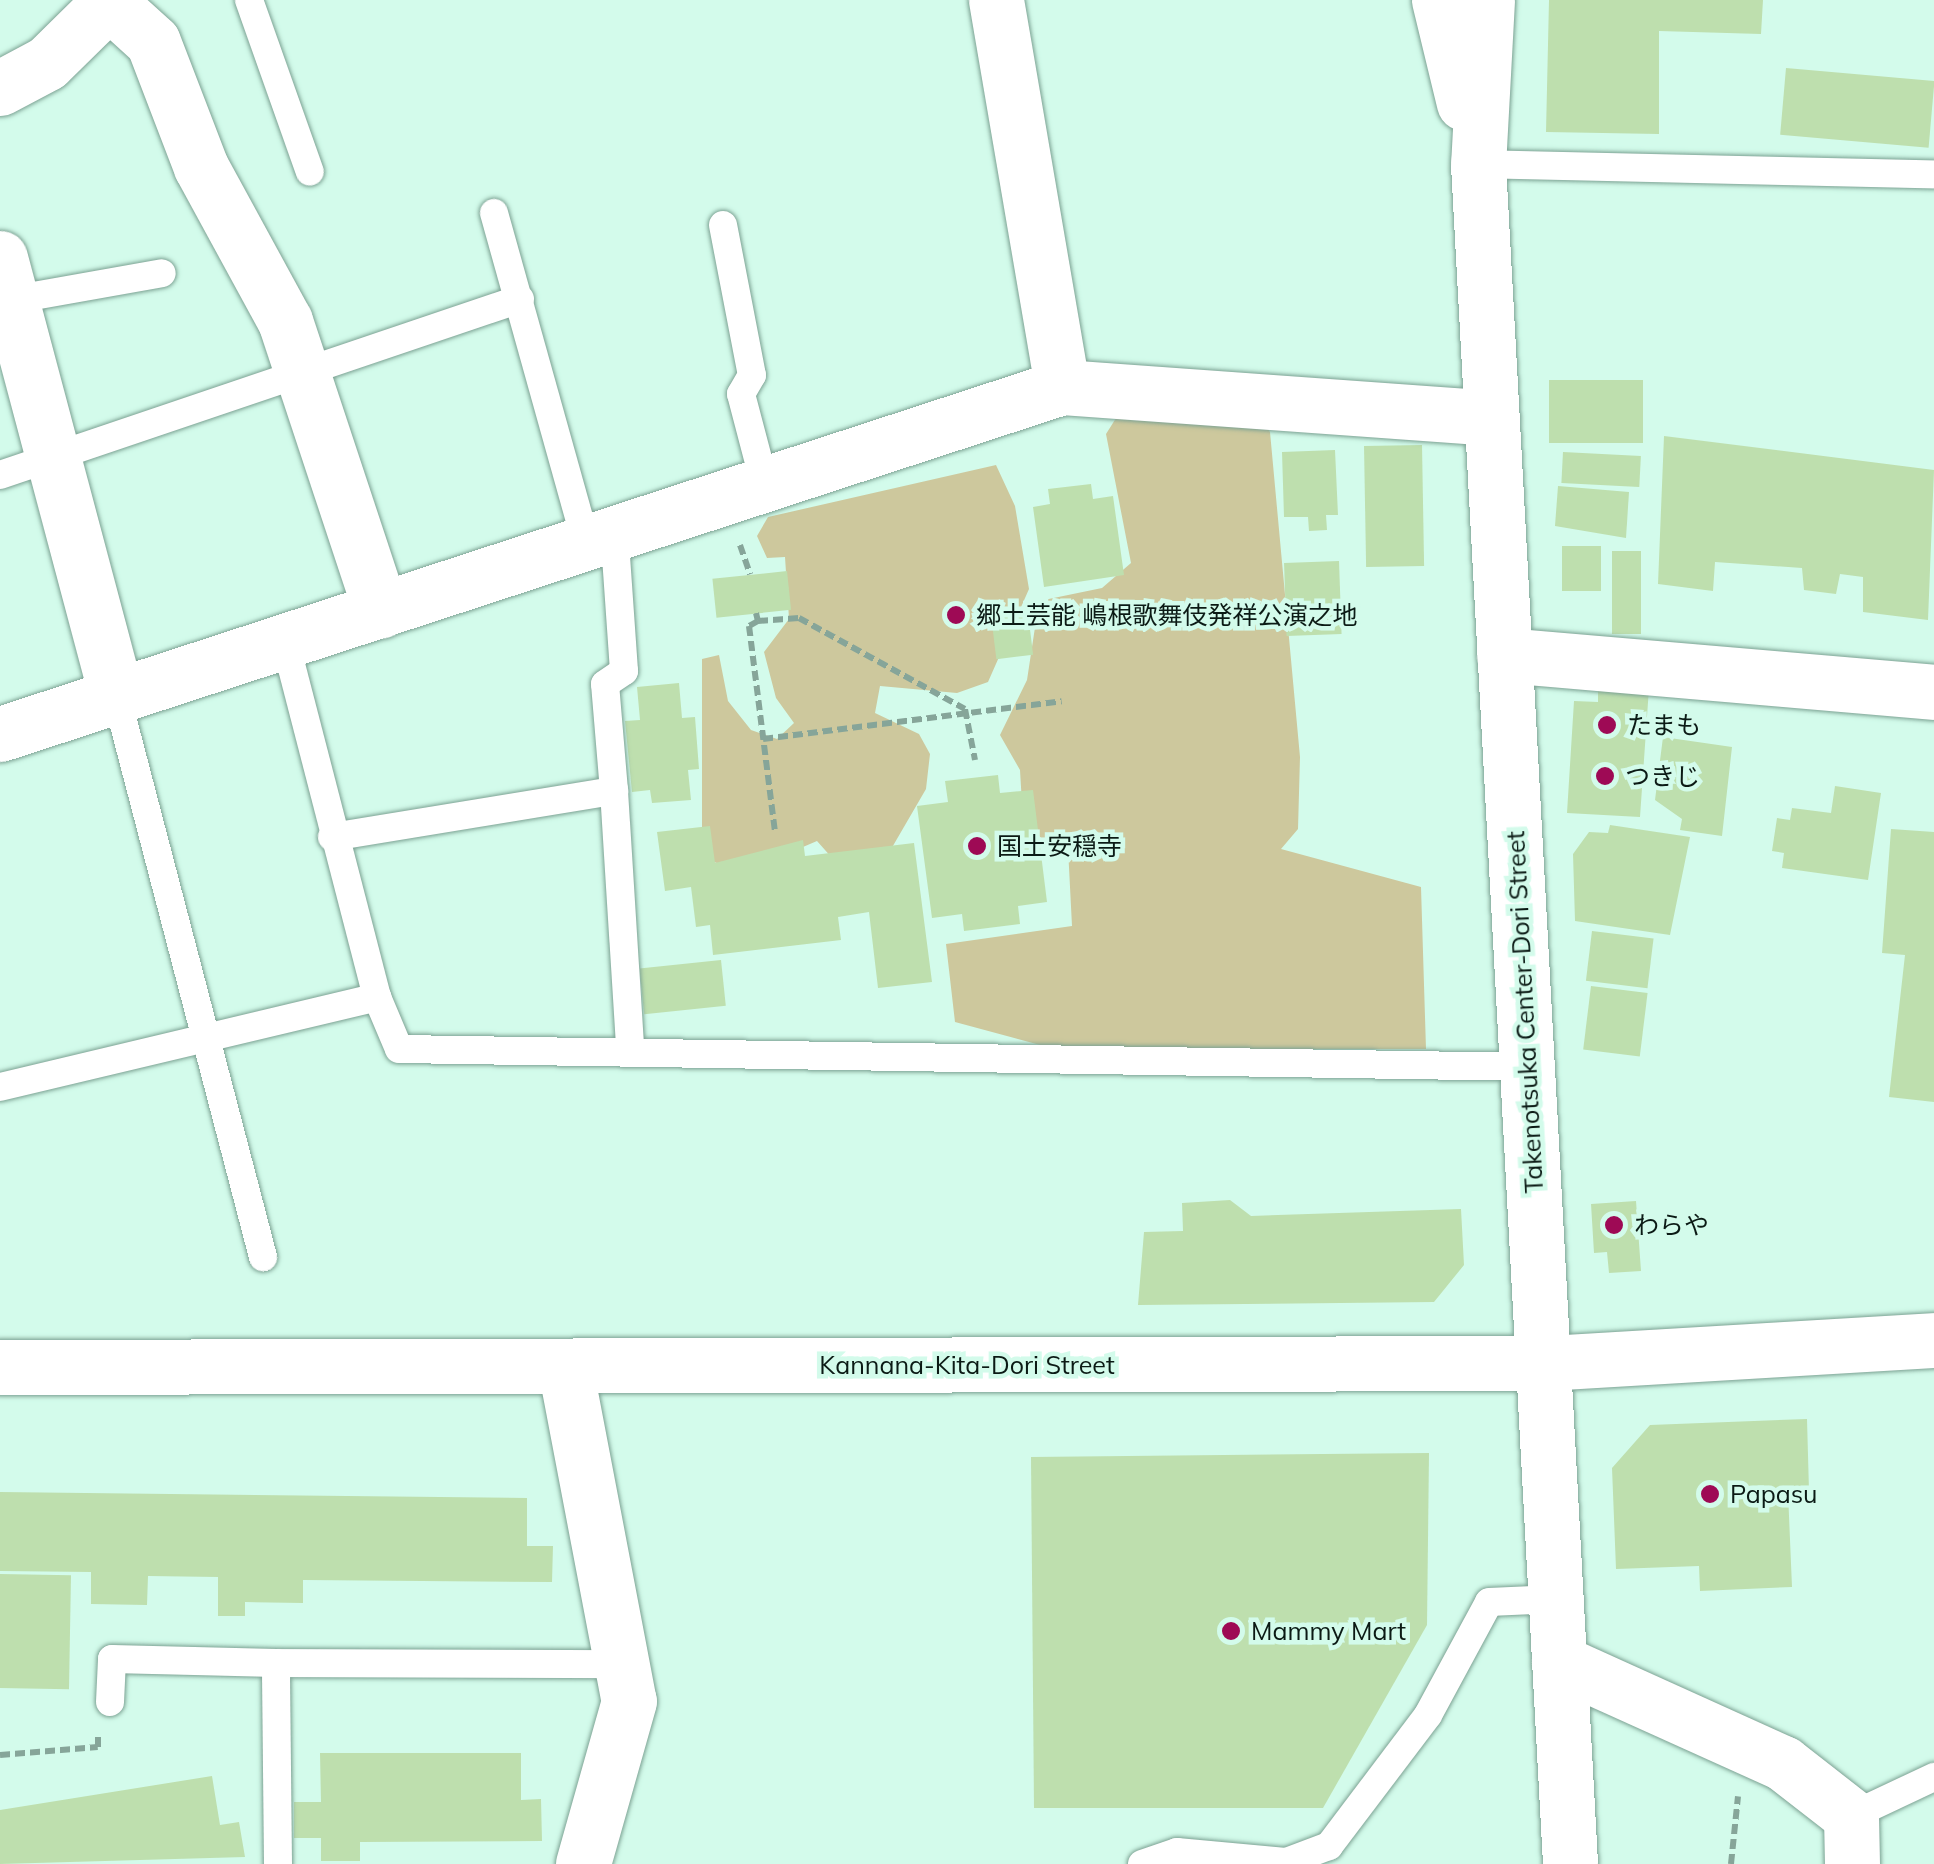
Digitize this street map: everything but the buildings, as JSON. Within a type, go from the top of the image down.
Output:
[{"type":"street","points":[[996,0],[1062,387]]},
{"type":"street","name":"Takenotsuka Center-Dori Street","points":[[1438,0],[1478,162]]},
{"type":"street","name":"Takenotsuka Center-Dori Street","points":[[1487,0],[1478,162],[1547,1363],[1570,1864]]},
{"type":"street","points":[[0,88],[47,62],[110,1],[154,42],[201,167],[306,374],[381,610]]},
{"type":"street","points":[[5,279],[16,384],[52,458],[117,698]]},
{"type":"street","points":[[0,734],[286,645],[763,478],[1062,387],[1491,418]]},
{"type":"street","points":[[1504,655],[1934,692]]},
{"type":"street","name":"Kannana-Kita-Dori Street","points":[[0,1367],[1547,1363],[1934,1340]]},
{"type":"street","points":[[565,1367],[625,1664],[622,1736],[583,1864]]},
{"type":"street","points":[[1560,1662],[1744,1746],[1851,1840]]},
{"type":"lane","points":[[249,0],[310,172]]},
{"type":"lane","points":[[1478,162],[1934,174]]},
{"type":"lane","points":[[494,213],[600,534],[624,671],[605,684],[630,1047]]},
{"type":"lane","points":[[723,225],[752,375],[741,394],[763,478]]},
{"type":"lane","points":[[5,279],[162,273]]},
{"type":"lane","points":[[0,475],[520,298]]},
{"type":"lane","points":[[286,645],[332,837],[377,997],[400,1049],[630,1047],[1046,1066],[1528,1067]]},
{"type":"lane","points":[[117,698],[204,1041],[264,1257]]},
{"type":"lane","points":[[332,837],[614,791]]},
{"type":"lane","points":[[0,1086],[204,1041],[377,997]]},
{"type":"lane","points":[[1142,1864],[1176,1852],[1286,1862],[1329,1846],[1428,1715],[1489,1602],[1556,1600]]},
{"type":"lane","points":[[110,1702],[112,1659],[625,1664]]},
{"type":"lane","points":[[276,1663],[278,1864]]},
{"type":"lane","points":[[1851,1840],[1934,1777]]},
{"type":"path","points":[[775,834],[749,626],[756,617],[799,618],[965,709]]},
{"type":"path","points":[[763,739],[965,709],[1062,701]]},
{"type":"path","points":[[965,709],[975,760]]},
{"type":"path","points":[[0,1755],[98,1747],[98,1720],[110,1702]]},
{"type":"path","points":[[1731,1864],[1744,1746]]},
{"type":"shaded area","points":[[1118,415],[1259,416],[1270,432],[1300,757],[1298,829],[1281,849],[1421,887],[1426,1049],[1055,1049],[955,1022],[946,944],[1072,926],[1068,848],[1054,850],[1023,821],[1020,770],[1000,735],[1027,680],[1039,601],[1102,588],[1131,563],[1106,434]]},
{"type":"shaded area","points":[[996,465],[1015,506],[1029,589],[988,682],[957,693],[880,686],[875,713],[919,734],[930,754],[926,789],[883,863],[841,868],[817,841],[747,871],[702,859],[702,659],[719,655],[728,701],[751,730],[777,739],[794,723],[776,698],[764,652],[789,619],[785,557],[767,558],[757,536],[768,517]]},
{"type":"place","name":"郷土芸能 嶋根歌舞伎発祥公演之地","points":[[956,615]]},
{"type":"place","name":"たまも","points":[[1607,725]]},
{"type":"place","name":"つきじ","points":[[1605,776]]},
{"type":"place","name":"国土安穏寺","points":[[977,846]]},
{"type":"place","name":"わらや","points":[[1614,1225]]},
{"type":"place","name":"Papasu","points":[[1710,1494]]},
{"type":"place","name":"Mammy Mart","points":[[1231,1631]]}]
